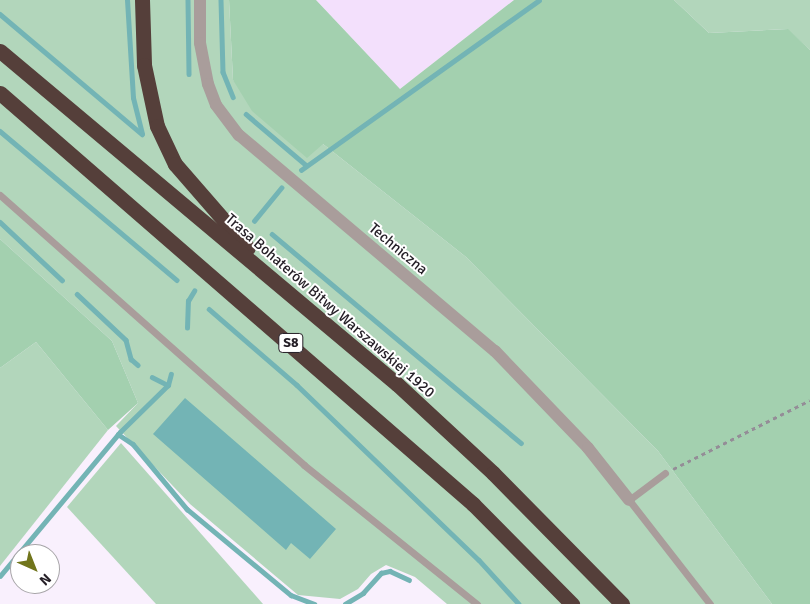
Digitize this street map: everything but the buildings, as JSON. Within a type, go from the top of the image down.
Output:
[{"type":"highway","points":[[142,0],[144,65],[150,103],[175,164],[205,202],[294,297]]},
{"type":"highway","name":"Trasa Bohaterów Bitwy Warszawskiej 1920","points":[[0,51],[396,384],[493,473],[622,604]]},
{"type":"highway","name":"S8","points":[[0,94],[473,504],[572,604]]},
{"type":"street","name":"Techniczna","points":[[200,0],[200,43],[208,84],[216,105],[238,135],[496,351],[576,435],[628,500]]},
{"type":"lane","points":[[0,195],[304,465],[477,604]]},
{"type":"lane","points":[[665,474],[628,500],[710,604]]},
{"type":"path","points":[[665,474],[810,400]]},
{"type":"shaded area","points":[[0,0],[229,0],[233,80],[323,144],[466,257],[658,451],[772,604],[447,604],[415,577],[386,565],[371,574],[358,589],[340,599],[298,595],[190,504],[116,426],[138,403],[112,341],[0,239]]},
{"type":"shaded area","points":[[229,0],[316,0],[400,89],[514,0],[674,0],[709,33],[788,29],[810,50],[810,604],[772,604],[658,451],[466,257],[323,144],[307,158],[252,111],[233,80]]},
{"type":"shaded area","points":[[316,0],[514,0],[400,89]]},
{"type":"shaded area","points":[[674,0],[810,0],[810,50],[787,29],[709,33]]},
{"type":"shaded area","points":[[0,239],[112,341],[138,403],[108,430],[36,342],[0,368]]},
{"type":"shaded area","points":[[36,342],[108,430],[17,544],[10,544],[10,553],[0,566],[0,368]]},
{"type":"shaded area","points":[[185,398],[336,529],[310,559],[291,543],[286,550],[153,434]]},
{"type":"shaded area","points":[[121,443],[263,604],[156,604],[67,507]]},
{"type":"waterway","points":[[0,14],[142,134],[133,98],[127,0]]},
{"type":"waterway","points":[[188,0],[189,74]]},
{"type":"waterway","points":[[221,0],[223,72],[233,97]]},
{"type":"waterway","points":[[301,170],[539,0]]},
{"type":"waterway","points":[[246,114],[306,165]]},
{"type":"waterway","points":[[0,131],[177,280]]},
{"type":"waterway","points":[[254,221],[281,188]]},
{"type":"waterway","points":[[0,222],[62,280]]},
{"type":"waterway","points":[[272,234],[521,443]]},
{"type":"waterway","points":[[187,328],[188,301],[194,291]]},
{"type":"waterway","points":[[77,294],[126,340],[131,359],[138,365]]},
{"type":"waterway","points":[[209,309],[297,385],[479,560],[519,604]]},
{"type":"waterway","points":[[0,576],[120,432],[168,385],[171,374]]},
{"type":"waterway","points":[[152,377],[168,385]]},
{"type":"waterway","points":[[118,434],[133,444],[187,509],[291,595],[314,604]]},
{"type":"waterway","points":[[345,604],[363,593],[381,573],[390,571],[409,580]]}]
